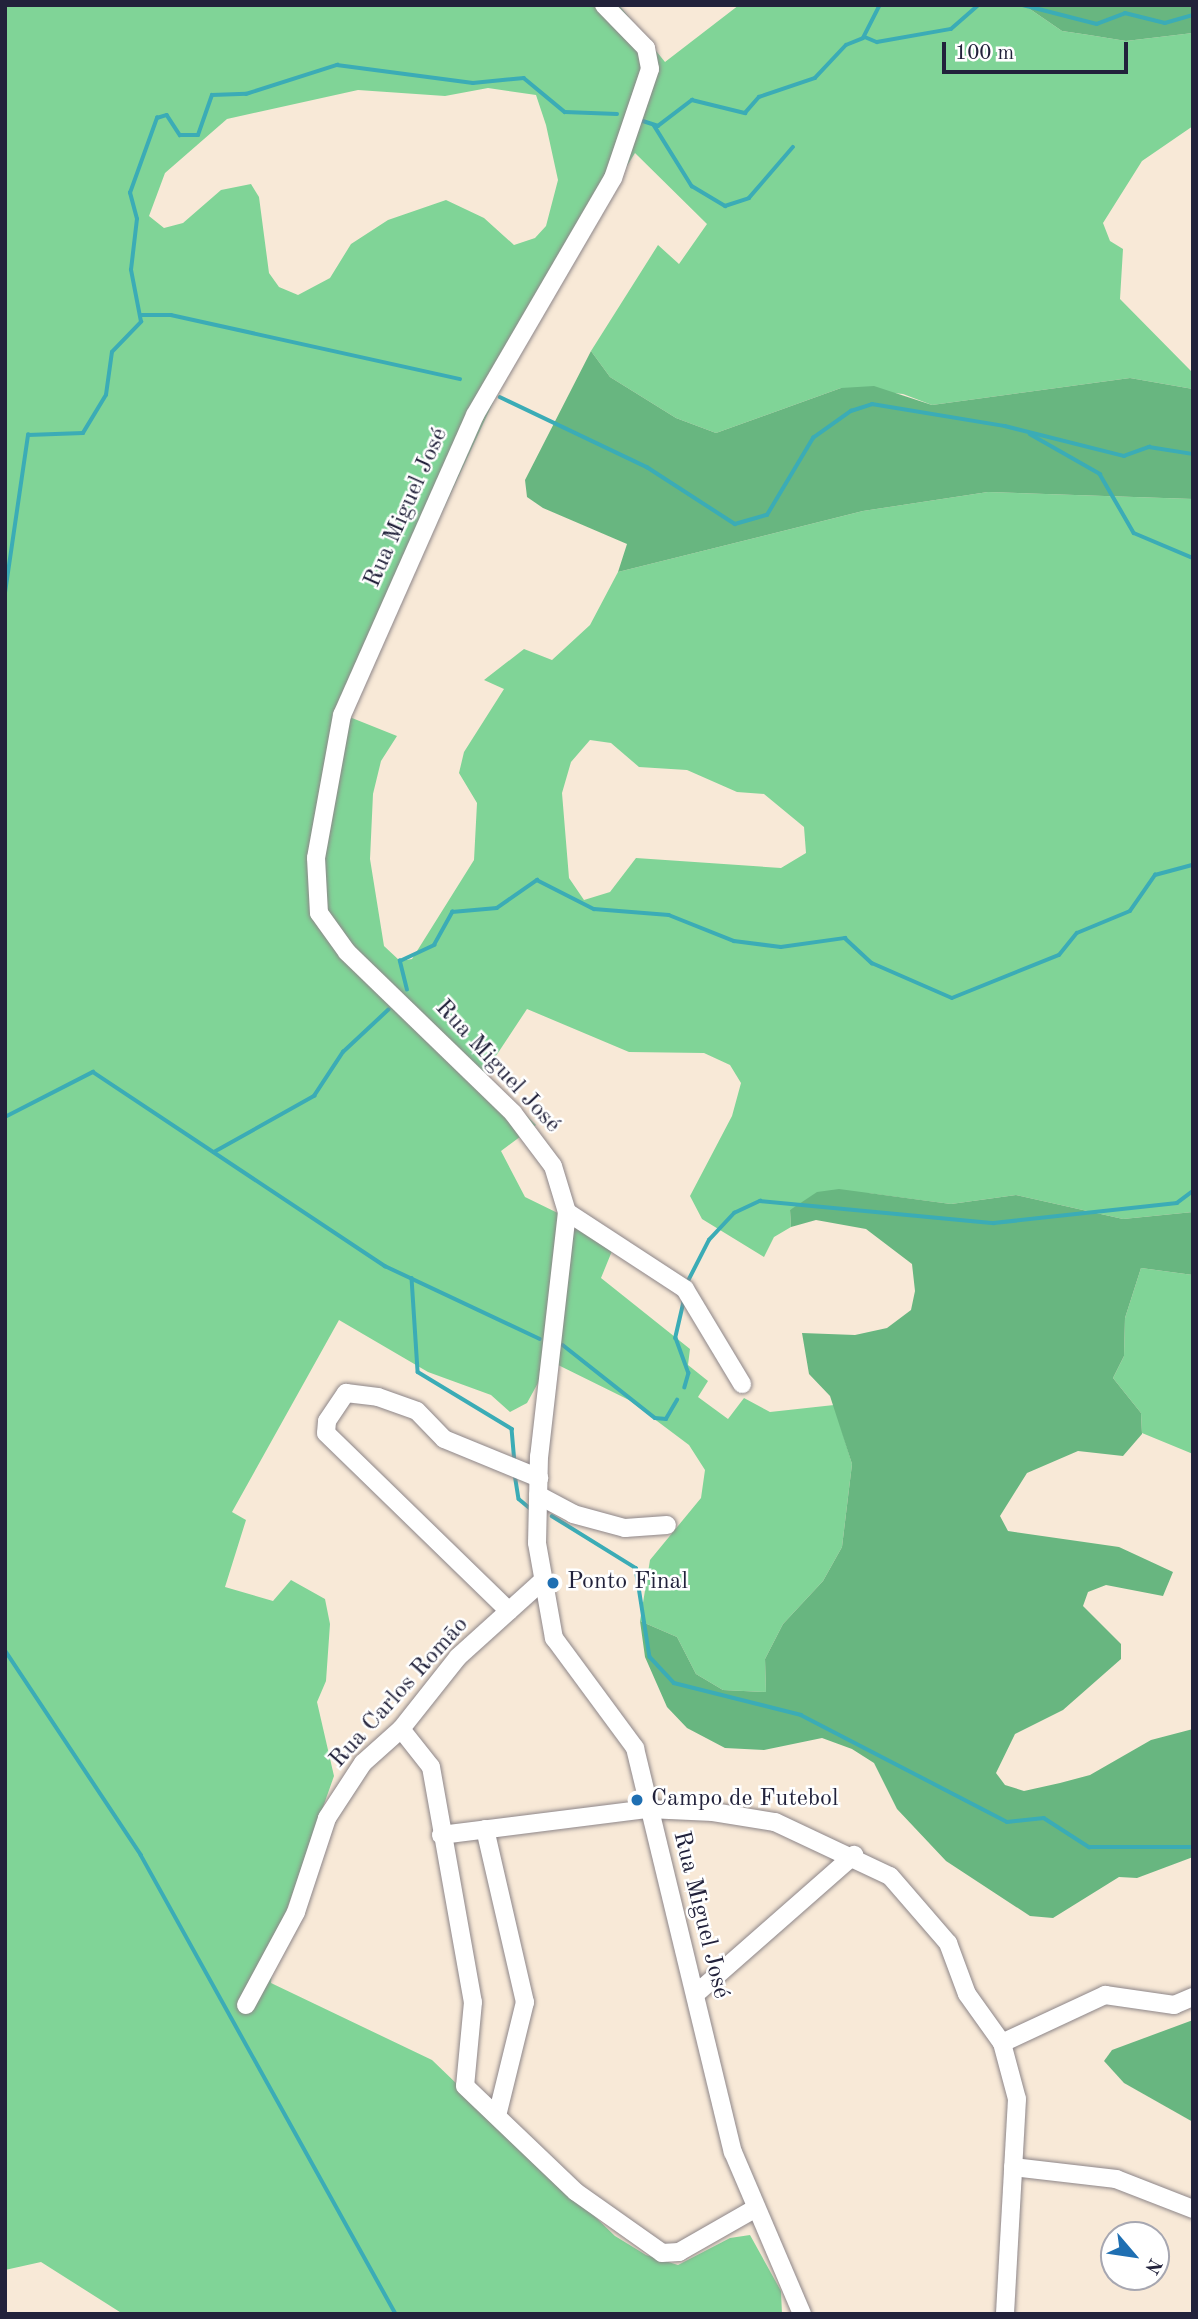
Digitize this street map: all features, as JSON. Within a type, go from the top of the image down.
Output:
[{"type":"street","name":"Rua Miguel José","points":[[604,5],[646,48],[650,69],[613,178],[475,415],[342,715],[316,858],[319,913],[347,952],[536,1139],[553,1166],[567,1212],[538,1487],[542,1581],[554,1638],[635,1748],[648,1810],[698,1992],[700,2031],[733,2152],[796,2310]]},
{"type":"street","points":[[567,1212],[685,1289],[742,1384]]},
{"type":"street","points":[[509,1611],[327,1433],[327,1421],[346,1393],[378,1397],[417,1411],[444,1439],[538,1487],[573,1514],[625,1528],[667,1525]]},
{"type":"street","name":"Rua Carlos Romão","points":[[246,2005],[296,1912],[327,1818],[363,1763],[401,1729],[458,1657],[542,1581]]},
{"type":"street","points":[[401,1729],[430,1767],[473,2001],[465,2086],[576,2192],[662,2253],[679,2252],[756,2208]]},
{"type":"street","points":[[441,1835],[648,1810],[775,1822],[854,1855],[890,1876],[948,1943],[967,1994],[1002,2043],[1017,2099],[1005,2314]]},
{"type":"street","points":[[485,1829],[525,2002],[497,2116]]},
{"type":"street","points":[[698,1992],[854,1855]]},
{"type":"street","points":[[1002,2043],[1105,1995],[1174,2005],[1193,1997]]},
{"type":"street","points":[[1013,2167],[1116,2179],[1193,2209]]},
{"type":"green space","points":[[5,5],[619,5],[665,62],[739,5],[1024,5],[1062,31],[1126,41],[1193,33],[1193,126],[1142,161],[1103,223],[1110,241],[1123,249],[1120,299],[1191,371],[1193,389],[1130,378],[932,405],[903,394],[841,388],[716,433],[676,418],[610,377],[591,351],[658,245],[679,264],[707,224],[635,153],[531,321],[347,716],[397,736],[381,761],[373,794],[370,859],[384,946],[400,961],[412,959],[474,860],[477,803],[459,773],[464,752],[504,689],[484,680],[524,649],[552,660],[590,625],[618,572],[863,511],[988,492],[1193,499],[1193,1212],[1123,1219],[1016,1195],[951,1204],[867,1193],[790,1210],[791,1227],[774,1237],[764,1257],[702,1219],[690,1196],[732,1116],[741,1083],[730,1065],[704,1053],[629,1052],[527,1009],[484,1074],[536,1125],[501,1151],[525,1197],[570,1219],[612,1251],[601,1278],[690,1349],[688,1365],[708,1381],[698,1397],[728,1419],[744,1398],[770,1412],[834,1405],[852,1464],[842,1547],[823,1581],[783,1624],[765,1659],[766,1692],[723,1690],[696,1674],[677,1637],[640,1621],[650,1560],[701,1498],[705,1470],[689,1445],[629,1400],[550,1361],[527,1403],[510,1412],[491,1395],[428,1372],[339,1320],[232,1512],[246,1520],[225,1587],[273,1601],[291,1580],[325,1599],[330,1624],[326,1681],[317,1702],[334,1776],[274,1946],[271,1983],[432,2060],[615,2236],[646,2255],[678,2265],[730,2238],[750,2235],[781,2291],[782,2314],[123,2314],[41,2262],[5,2270]],"holes":[[[488,88],[536,95],[546,125],[558,180],[546,226],[535,238],[514,245],[484,218],[446,200],[388,220],[351,244],[330,278],[298,295],[279,287],[269,273],[259,197],[251,184],[221,190],[183,223],[164,228],[149,216],[165,173],[227,119],[358,90],[445,96]],[[590,740],[611,743],[639,767],[687,770],[737,792],[764,794],[804,827],[806,853],[781,868],[636,858],[610,892],[584,900],[569,878],[562,793],[571,762]]]},
{"type":"green space","points":[[1024,5],[1193,5],[1193,33],[1126,41],[1062,31]]},
{"type":"green space","points":[[591,351],[610,377],[676,418],[716,433],[841,388],[874,386],[932,405],[1130,378],[1193,389],[1193,499],[988,492],[863,511],[618,572],[627,544],[543,508],[527,497],[525,480]]},
{"type":"green space","points":[[839,1189],[951,1204],[1016,1195],[1123,1219],[1193,1212],[1193,1275],[1141,1268],[1125,1318],[1124,1356],[1113,1378],[1141,1413],[1142,1434],[1123,1456],[1078,1451],[1027,1473],[1000,1516],[1008,1531],[1119,1547],[1173,1572],[1163,1596],[1106,1585],[1088,1592],[1083,1606],[1121,1644],[1121,1659],[1063,1710],[1015,1734],[996,1773],[1005,1785],[1024,1791],[1060,1783],[1090,1775],[1151,1740],[1193,1729],[1193,1857],[1137,1878],[1119,1877],[1053,1918],[1030,1916],[946,1861],[897,1809],[874,1763],[852,1749],[822,1738],[764,1750],[725,1748],[687,1728],[667,1707],[645,1657],[640,1621],[677,1637],[696,1674],[723,1690],[766,1692],[765,1659],[783,1624],[823,1581],[842,1547],[852,1464],[830,1396],[809,1374],[802,1333],[855,1335],[887,1328],[911,1310],[915,1291],[912,1264],[866,1229],[816,1220],[791,1227],[790,1210],[817,1192]]},
{"type":"green space","points":[[1141,1268],[1193,1275],[1193,1454],[1142,1433],[1141,1413],[1113,1378],[1124,1356],[1125,1318]]},
{"type":"green space","points":[[1193,2020],[1193,2122],[1124,2083],[1104,2061],[1112,2050]]},
{"type":"waterway","points":[[640,120],[658,126],[692,100],[745,113],[759,97],[815,78],[846,45],[863,38],[880,5]]},
{"type":"waterway","points":[[865,37],[877,42],[951,29],[979,5]]},
{"type":"waterway","points":[[1023,5],[1097,24],[1125,13],[1165,23],[1193,15]]},
{"type":"waterway","points":[[5,593],[28,435],[83,433],[106,395],[112,352],[141,322],[131,270],[137,219],[130,193],[157,118],[167,115],[180,135],[198,135],[212,95],[246,94],[337,65],[473,83],[524,78],[565,112],[617,114]]},
{"type":"waterway","points":[[654,125],[692,186],[725,206],[749,198],[793,147]]},
{"type":"waterway","points":[[142,315],[171,315],[460,379]]},
{"type":"waterway","points":[[500,397],[647,467],[735,524],[767,515],[813,438],[851,411],[872,404],[1005,426],[1124,456],[1149,447],[1193,454]]},
{"type":"waterway","points":[[1030,434],[1100,474],[1134,533],[1193,558]]},
{"type":"waterway","points":[[407,990],[400,961],[434,945],[452,912],[497,908],[537,880],[594,909],[669,915],[734,941],[781,947],[845,938],[872,963],[952,998],[1059,955],[1077,933],[1130,911],[1155,875],[1193,865]]},
{"type":"waterway","points":[[214,1152],[314,1096],[343,1052],[388,1010]]},
{"type":"waterway","points":[[5,1117],[93,1072],[385,1266],[540,1339]]},
{"type":"waterway","points":[[687,1283],[709,1240],[734,1213],[760,1201],[994,1223],[1177,1203],[1193,1191]]},
{"type":"waterway","points":[[412,1278],[418,1372],[512,1429],[515,1463]]},
{"type":"waterway","points":[[684,1302],[676,1338],[689,1373],[685,1387]]},
{"type":"waterway","points":[[563,1345],[655,1418],[666,1419],[677,1400]]},
{"type":"waterway","points":[[515,1474],[519,1499],[531,1509]]},
{"type":"waterway","points":[[552,1516],[636,1568],[650,1657],[674,1683],[801,1715],[1007,1822],[1044,1818],[1089,1847],[1193,1847]]},
{"type":"waterway","points":[[5,1650],[141,1855],[396,2314]]},
{"type":"place","name":"Ponto Final","points":[[553,1583]]},
{"type":"place","name":"Campo de Futebol","points":[[637,1800]]}]
